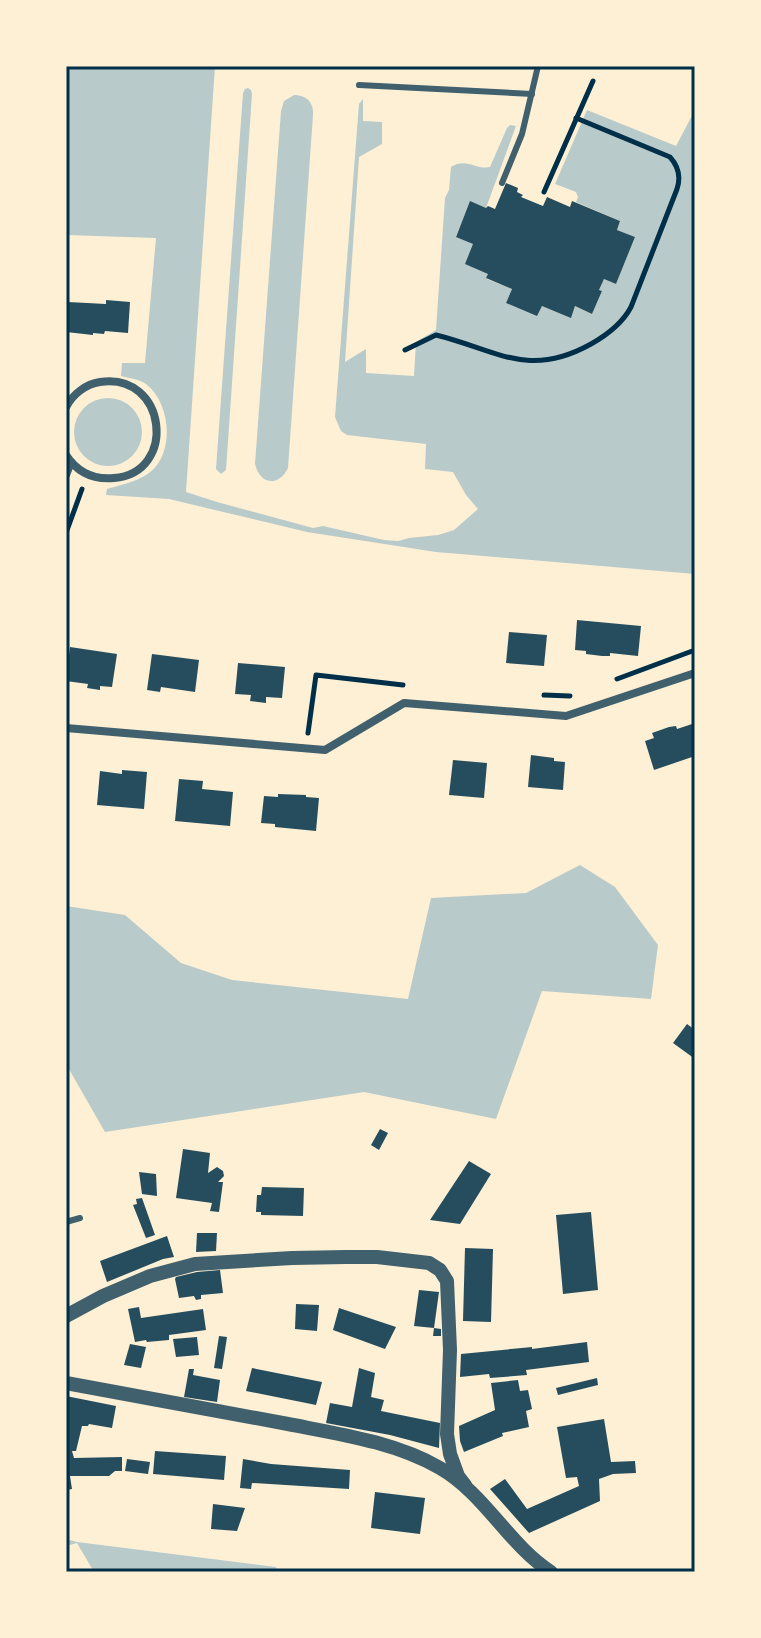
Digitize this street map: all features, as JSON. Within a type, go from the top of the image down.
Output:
[{"type":"street","points":[[66,407],[82,389],[98,382],[115,382],[131,386],[145,396],[154,411],[158,427],[156,444],[148,459],[136,471],[121,478],[104,479],[87,475],[68,458]]},
{"type":"street","points":[[66,475],[68,458]]},
{"type":"street","points":[[66,728],[325,750],[404,703],[566,716],[695,673]]},
{"type":"street","points":[[66,1316],[150,1276],[195,1264],[346,1257],[429,1263],[440,1270],[447,1281],[450,1350],[447,1434],[458,1476],[522,1549],[551,1572]]},
{"type":"street","points":[[66,1383],[371,1442],[418,1457],[465,1485]]},
{"type":"lane","points":[[502,183],[522,134],[538,66]]},
{"type":"lane","points":[[359,85],[532,94]]},
{"type":"lane","points":[[66,1222],[80,1218]]},
{"type":"path","points":[[544,192],[593,81]]},
{"type":"path","points":[[405,350],[436,335],[514,360],[536,361],[565,356],[583,348],[623,320],[631,307],[677,189],[677,165],[670,157],[576,118]]},
{"type":"path","points":[[66,533],[87,475]]},
{"type":"shaded area","points":[[66,66],[215,66],[186,492],[313,528],[323,526],[398,541],[454,530],[478,509],[453,472],[425,469],[426,444],[347,435],[341,431],[335,417],[359,104],[363,99],[363,121],[382,122],[382,144],[359,157],[345,362],[366,349],[366,373],[414,376],[416,342],[436,330],[445,198],[449,190],[451,167],[466,163],[490,167],[507,128],[516,126],[486,208],[470,202],[456,236],[473,244],[488,274],[487,279],[512,289],[506,303],[537,315],[542,306],[571,317],[575,306],[592,314],[604,279],[616,284],[635,237],[617,230],[620,221],[576,202],[576,192],[555,184],[587,110],[676,146],[695,110],[695,574],[436,552],[307,532],[169,499],[106,495],[107,489],[134,481],[152,470],[166,445],[164,411],[153,391],[143,382],[121,376],[122,363],[145,363],[156,238],[66,235]]},
{"type":"shaded area","points":[[248,88],[252,94],[226,470],[221,474],[216,469],[243,93]]},
{"type":"shaded area","points":[[294,95],[308,100],[313,115],[288,468],[280,478],[270,481],[261,476],[255,464],[281,111],[284,101]]},
{"type":"shaded area","points":[[115,398],[136,413],[142,432],[140,445],[132,456],[115,466],[101,466],[84,456],[76,445],[74,425],[84,408],[95,400]]},
{"type":"shaded area","points":[[580,865],[615,887],[658,945],[651,999],[542,991],[496,1119],[364,1092],[105,1132],[66,1064],[66,906],[125,915],[181,963],[232,980],[408,999],[431,898],[526,893]]},
{"type":"shaded area","points":[[66,1539],[276,1567],[278,1572],[94,1572],[77,1543],[66,1546]]},
{"type":"building","points":[[506,183],[518,188],[517,192],[523,195],[521,197],[543,206],[547,197],[570,207],[572,201],[620,221],[617,230],[635,237],[616,284],[604,279],[592,314],[575,306],[571,318],[542,306],[537,316],[506,303],[512,289],[486,278],[488,274],[465,264],[473,244],[456,237],[470,201],[495,209]]},
{"type":"building","points":[[106,300],[130,302],[128,333],[105,331],[104,334],[93,335],[66,332],[68,302],[106,304]]},
{"type":"building","points":[[577,620],[641,626],[638,656],[610,653],[610,656],[602,656],[575,650]]},
{"type":"building","points":[[509,632],[547,635],[544,666],[506,663]]},
{"type":"building","points":[[70,647],[117,654],[112,687],[100,686],[100,690],[87,688],[88,684],[66,681]]},
{"type":"building","points":[[152,654],[199,660],[195,692],[161,687],[160,692],[147,690]]},
{"type":"building","points":[[238,663],[285,667],[282,698],[266,697],[266,703],[250,701],[251,695],[235,694]]},
{"type":"building","points":[[695,723],[695,756],[654,770],[645,741],[654,738],[652,733]]},
{"type":"building","points":[[531,755],[565,762],[563,790],[528,787]]},
{"type":"building","points":[[453,760],[487,763],[484,798],[449,795]]},
{"type":"building","points":[[122,770],[147,772],[144,809],[97,805],[100,771],[122,774]]},
{"type":"building","points":[[179,779],[203,781],[202,789],[233,792],[230,826],[175,821]]},
{"type":"building","points":[[278,794],[319,798],[316,831],[261,823],[264,796],[278,797]]},
{"type":"building","points":[[687,1024],[695,1030],[695,1059],[673,1043]]},
{"type":"building","points":[[380,1129],[388,1133],[379,1150],[371,1145]]},
{"type":"building","points":[[183,1149],[210,1153],[208,1173],[217,1167],[223,1171],[224,1176],[218,1182],[223,1182],[219,1212],[210,1211],[212,1203],[176,1198]]},
{"type":"building","points":[[469,1161],[491,1174],[460,1224],[430,1220]]},
{"type":"building","points":[[139,1172],[156,1174],[157,1196],[142,1194]]},
{"type":"building","points":[[262,1187],[304,1188],[303,1216],[261,1215],[261,1212],[256,1212],[257,1195],[261,1195]]},
{"type":"building","points":[[142,1198],[155,1235],[146,1238],[133,1205],[137,1204],[136,1199]]},
{"type":"building","points":[[591,1212],[598,1290],[563,1294],[556,1215]]},
{"type":"building","points":[[197,1233],[217,1233],[216,1251],[196,1252]]},
{"type":"building","points":[[167,1236],[174,1257],[107,1282],[100,1261]]},
{"type":"building","points":[[465,1248],[493,1249],[491,1322],[463,1321]]},
{"type":"building","points":[[220,1270],[223,1293],[201,1295],[201,1299],[196,1300],[194,1296],[179,1298],[176,1277]]},
{"type":"building","points":[[419,1290],[439,1292],[434,1328],[414,1326]]},
{"type":"building","points":[[296,1304],[319,1305],[317,1331],[295,1329]]},
{"type":"building","points":[[139,1307],[141,1318],[203,1309],[206,1330],[169,1335],[169,1340],[135,1342],[128,1309]]},
{"type":"building","points":[[339,1308],[396,1327],[385,1349],[333,1330]]},
{"type":"building","points":[[434,1328],[441,1329],[441,1336],[433,1336]]},
{"type":"building","points":[[219,1336],[227,1337],[222,1369],[214,1368]]},
{"type":"building","points":[[197,1337],[199,1355],[176,1357],[173,1339]]},
{"type":"building","points":[[587,1342],[589,1362],[526,1370],[527,1375],[460,1377],[461,1354]]},
{"type":"building","points":[[130,1344],[146,1347],[141,1368],[124,1365]]},
{"type":"building","points":[[252,1368],[322,1382],[316,1405],[246,1391]]},
{"type":"building","points":[[359,1368],[375,1373],[371,1397],[384,1400],[381,1411],[440,1423],[439,1448],[326,1423],[330,1403],[352,1407]]},
{"type":"building","points":[[189,1369],[194,1369],[193,1375],[220,1380],[217,1402],[184,1397]]},
{"type":"building","points":[[597,1378],[598,1385],[558,1395],[556,1388]]},
{"type":"building","points":[[518,1380],[520,1391],[528,1390],[532,1409],[526,1411],[529,1427],[502,1433],[503,1436],[464,1452],[459,1426],[495,1410],[491,1383]]},
{"type":"building","points":[[66,1396],[116,1406],[112,1428],[89,1424],[82,1426],[76,1451],[72,1451],[74,1458],[122,1457],[122,1471],[115,1471],[109,1476],[70,1476],[72,1489],[66,1490],[69,1433],[66,1432]]},
{"type":"building","points":[[604,1419],[611,1462],[635,1461],[636,1473],[613,1474],[599,1479],[600,1501],[529,1533],[490,1489],[505,1479],[527,1509],[579,1486],[577,1477],[566,1478],[557,1427]]},
{"type":"building","points":[[155,1451],[226,1456],[224,1480],[153,1474]]},
{"type":"building","points":[[127,1459],[150,1462],[148,1474],[125,1471]]},
{"type":"building","points":[[243,1459],[350,1470],[349,1489],[252,1483],[251,1489],[240,1488]]},
{"type":"building","points":[[375,1492],[425,1498],[420,1534],[371,1528]]},
{"type":"building","points":[[213,1504],[245,1508],[237,1531],[211,1529]]}]
